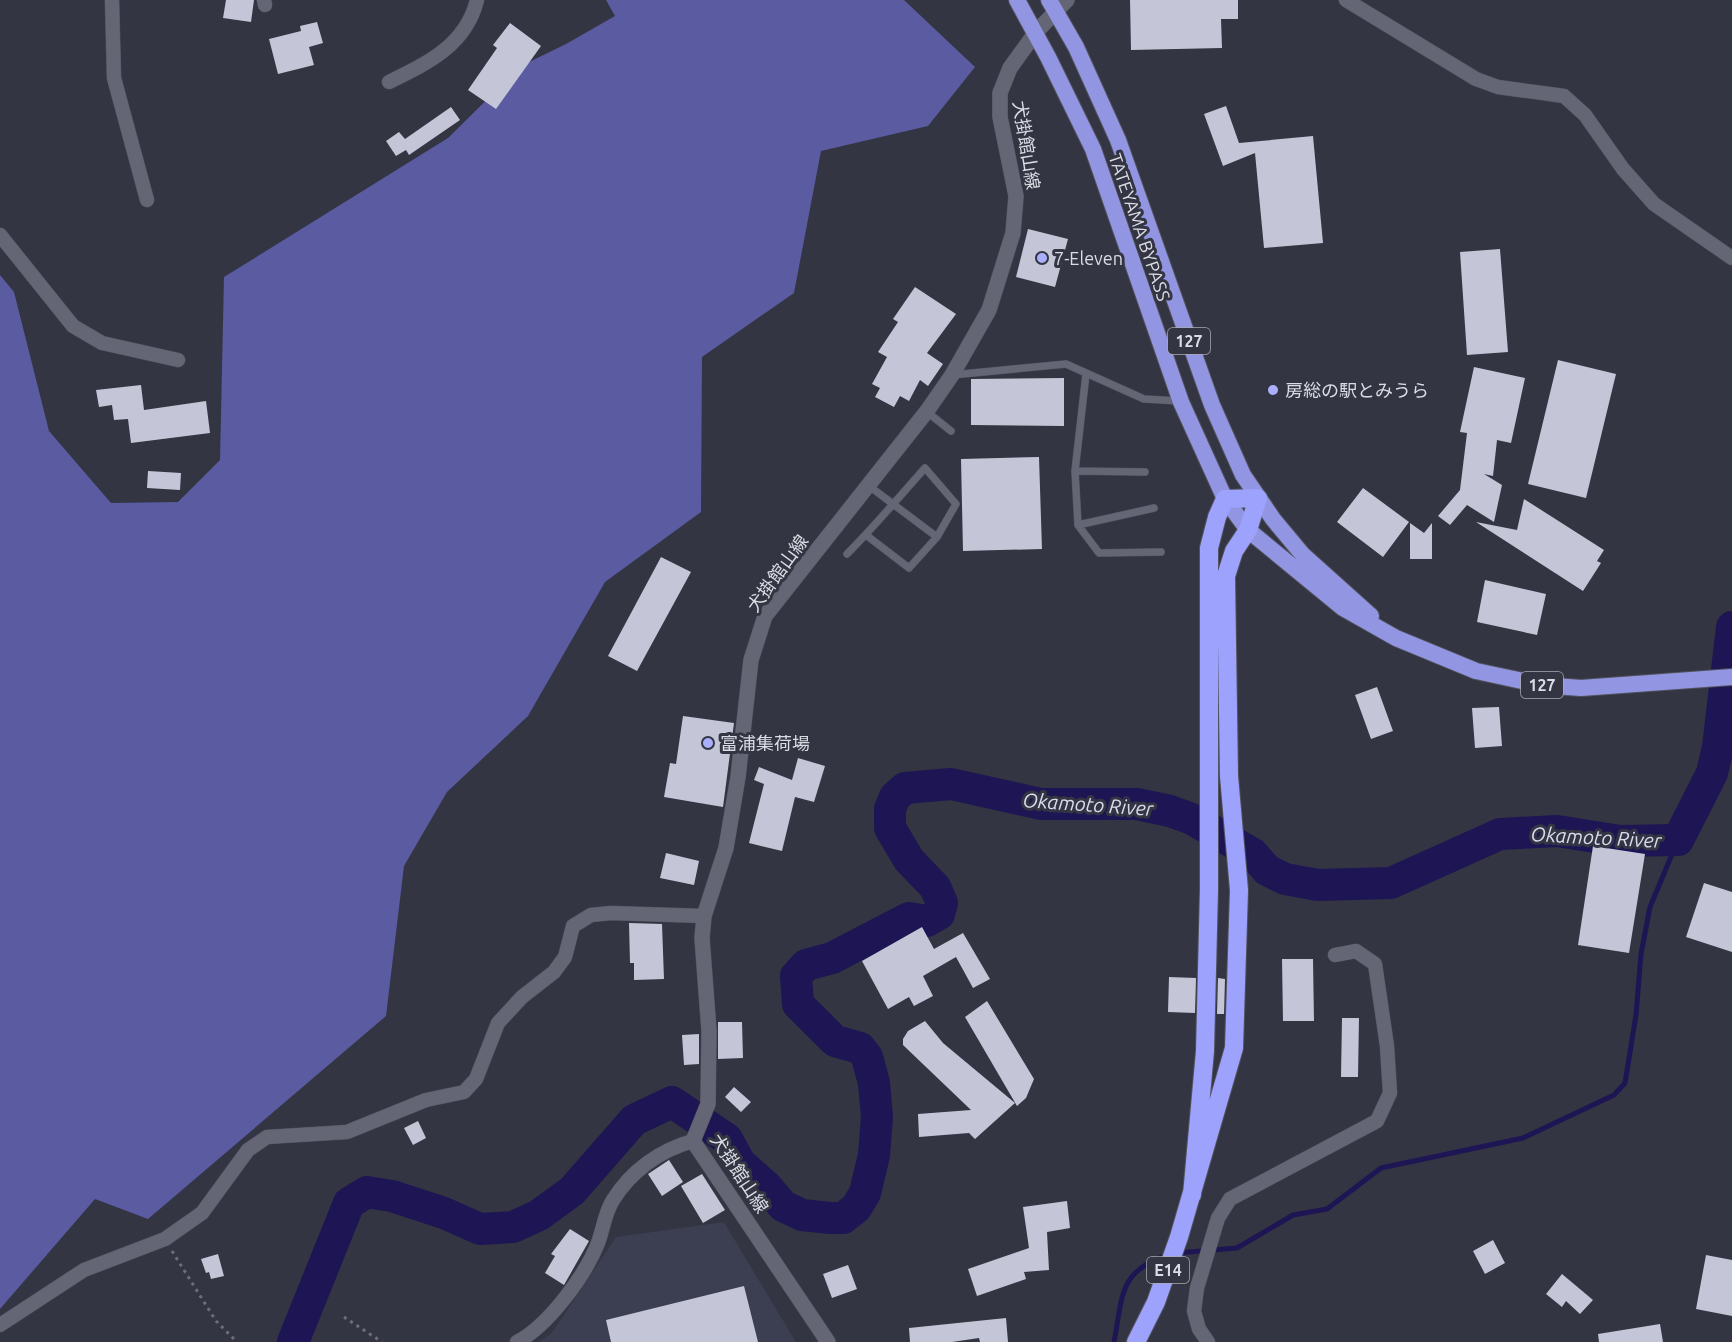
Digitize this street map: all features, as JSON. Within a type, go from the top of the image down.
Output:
[{"type":"highway","name":"TATEYAMA BYPASS","points":[[1017,0],[1036,32],[1093,148],[1181,402],[1226,499],[1248,530],[1343,608],[1396,638],[1476,671],[1541,685],[1581,688],[1696,682],[1732,677]]},
{"type":"highway","name":"TATEYAMA BYPASS","points":[[1057,4],[1118,141],[1212,405],[1243,475],[1303,555],[1396,638]]},
{"type":"highway","points":[[1258,498],[1248,530],[1234,551],[1226,576],[1229,776],[1239,890],[1234,1048],[1192,1195],[1205,1051],[1209,889],[1208,567],[1213,530],[1226,499],[1258,498]]},
{"type":"highway","name":"E14","points":[[1136,1342],[1168,1271],[1192,1195]]},
{"type":"main road","name":"犬掛館山線","points":[[828,1342],[695,1138],[708,1104],[709,1031],[702,938],[704,916],[726,848],[738,777],[751,660],[765,616],[927,411],[952,375],[989,309],[1012,233],[1016,196],[1002,128],[1000,93],[1010,68],[1057,4]]},
{"type":"street","points":[[112,0],[114,78],[147,200]]},
{"type":"street","points":[[389,82],[422,66],[447,50],[472,20],[477,0]]},
{"type":"street","points":[[1347,0],[1476,79],[1498,87],[1564,96],[1585,115],[1623,169],[1654,204],[1732,258]]},
{"type":"street","points":[[0,235],[73,326],[102,343],[178,360]]},
{"type":"street","points":[[0,1324],[84,1270],[165,1239],[202,1213],[248,1150],[267,1137],[347,1132],[426,1100],[464,1092],[476,1079],[498,1023],[522,997],[554,972],[565,957],[573,926],[591,915],[611,913],[704,916]]},
{"type":"street","points":[[1208,1342],[1199,1329],[1194,1311],[1218,1218],[1230,1199],[1377,1121],[1390,1093],[1387,1046],[1375,964],[1356,951],[1335,955]]},
{"type":"street","points":[[517,1342],[528,1336],[559,1305],[587,1267],[612,1202],[628,1180],[669,1148],[695,1138]]},
{"type":"lane","points":[[952,375],[1066,364],[1086,375],[1144,399],[1181,402]]},
{"type":"lane","points":[[1086,375],[1075,471],[1077,525],[1099,553],[1161,552]]},
{"type":"lane","points":[[927,411],[951,431]]},
{"type":"lane","points":[[847,554],[925,468],[956,504],[937,537],[909,568],[866,535]]},
{"type":"lane","points":[[1075,471],[1145,472]]},
{"type":"lane","points":[[867,485],[937,537]]},
{"type":"lane","points":[[1077,525],[1154,508]]},
{"type":"path","points":[[165,1239],[216,1321],[237,1342]]},
{"type":"path","points":[[344,1317],[382,1342]]},
{"type":"shaded area","points":[[606,0],[904,0],[975,67],[928,126],[821,151],[794,293],[702,357],[701,512],[605,582],[528,716],[447,792],[404,866],[386,1016],[148,1219],[95,1199],[0,1309],[0,275],[14,292],[49,431],[111,503],[178,502],[220,460],[224,277],[448,138],[521,66],[615,16]]},
{"type":"shaded area","points":[[724,1222],[796,1342],[538,1342],[551,1334],[616,1237]]},
{"type":"building","points":[[226,0],[254,0],[251,22],[223,18]]},
{"type":"building","points":[[1130,0],[1238,0],[1238,19],[1221,19],[1222,48],[1131,50]]},
{"type":"building","points":[[317,22],[323,43],[309,47],[314,65],[278,74],[269,39],[301,31],[300,26]]},
{"type":"building","points":[[510,23],[541,46],[496,109],[468,90],[497,48],[493,45]]},
{"type":"building","points":[[1226,106],[1239,143],[1313,136],[1323,243],[1264,248],[1255,153],[1223,166],[1204,114]]},
{"type":"building","points":[[451,107],[460,120],[409,155],[406,150],[396,156],[386,141],[399,132],[405,139]]},
{"type":"building","name":"7-Eleven","points":[[1028,229],[1068,239],[1055,287],[1016,277]]},
{"type":"building","points":[[1500,249],[1508,352],[1467,355],[1460,252]]},
{"type":"building","points":[[915,287],[956,314],[927,353],[943,364],[928,386],[920,380],[909,401],[900,396],[894,407],[875,397],[880,388],[872,384],[887,357],[878,352],[898,322],[893,319]]},
{"type":"building","points":[[1558,360],[1616,374],[1586,498],[1528,484]]},
{"type":"building","points":[[1474,367],[1525,378],[1511,443],[1497,440],[1493,476],[1484,474],[1502,485],[1494,522],[1467,505],[1450,525],[1438,516],[1460,490],[1467,433],[1460,432]]},
{"type":"building","points":[[1064,378],[1064,426],[971,425],[971,379]]},
{"type":"building","points":[[141,385],[144,410],[206,401],[210,433],[131,443],[128,419],[114,420],[112,405],[99,407],[96,390]]},
{"type":"building","points":[[1039,457],[1042,549],[963,551],[961,459]]},
{"type":"building","points":[[148,471],[181,473],[180,490],[147,488]]},
{"type":"building","points":[[1363,488],[1409,522],[1383,557],[1337,522]]},
{"type":"building","points":[[1524,499],[1604,550],[1597,561],[1601,563],[1583,591],[1476,522],[1517,530]]},
{"type":"building","points":[[1410,523],[1424,533],[1432,523],[1432,559],[1410,559]]},
{"type":"building","points":[[661,557],[691,572],[637,671],[608,656]]},
{"type":"building","points":[[1485,580],[1546,594],[1537,635],[1477,622]]},
{"type":"building","points":[[1377,687],[1393,731],[1371,739],[1355,695]]},
{"type":"building","points":[[1499,707],[1502,746],[1475,748],[1472,708]]},
{"type":"building","points":[[683,716],[734,723],[723,807],[664,797],[670,763],[676,764]]},
{"type":"building","points":[[798,758],[825,766],[814,802],[795,797],[782,851],[749,843],[764,784],[754,780],[759,767],[792,780]]},
{"type":"building","points":[[1593,846],[1645,854],[1629,953],[1578,945]]},
{"type":"building","points":[[666,853],[699,861],[694,885],[660,878]]},
{"type":"building","points":[[1704,883],[1732,892],[1732,952],[1686,937]]},
{"type":"building","points":[[629,923],[662,924],[664,979],[634,980],[634,963],[630,963]]},
{"type":"building","points":[[922,927],[934,949],[963,933],[990,979],[973,988],[956,957],[923,976],[933,996],[914,1006],[909,997],[888,1009],[862,961]]},
{"type":"building","points":[[1282,959],[1313,959],[1314,1021],[1283,1021]]},
{"type":"building","points":[[1169,977],[1196,978],[1195,1013],[1168,1012]]},
{"type":"building","points":[[1218,978],[1225,979],[1224,1014],[1217,1014]]},
{"type":"building","points":[[987,1001],[1034,1079],[1026,1098],[1017,1106],[965,1017]]},
{"type":"building","points":[[1342,1018],[1359,1018],[1358,1077],[1341,1077]]},
{"type":"building","points":[[925,1021],[943,1043],[1015,1103],[975,1139],[969,1133],[919,1137],[918,1114],[971,1110],[903,1045],[903,1039],[908,1031]]},
{"type":"building","points":[[718,1022],[742,1022],[743,1058],[718,1059]]},
{"type":"building","points":[[699,1034],[699,1064],[684,1065],[682,1035]]},
{"type":"building","points":[[734,1087],[751,1102],[741,1112],[725,1097]]},
{"type":"building","points":[[418,1121],[426,1138],[413,1145],[404,1128]]},
{"type":"building","points":[[669,1160],[683,1182],[662,1196],[648,1174]]},
{"type":"building","points":[[702,1174],[725,1210],[703,1223],[681,1186]]},
{"type":"building","points":[[1067,1201],[1070,1228],[1047,1232],[1049,1270],[1024,1272],[1026,1279],[977,1296],[968,1269],[1029,1248],[1023,1207]]},
{"type":"building","points":[[570,1229],[589,1241],[564,1285],[545,1273],[555,1256],[551,1254]]},
{"type":"building","points":[[1493,1240],[1505,1263],[1485,1274],[1473,1251]]},
{"type":"building","points":[[218,1254],[224,1276],[211,1279],[201,1259]]},
{"type":"building","points":[[1706,1255],[1732,1260],[1732,1316],[1696,1309]]},
{"type":"building","points":[[848,1265],[857,1289],[832,1298],[823,1274]]},
{"type":"building","points":[[1562,1274],[1593,1300],[1580,1314],[1566,1301],[1562,1307],[1546,1294]]},
{"type":"building","points":[[744,1286],[758,1342],[611,1342],[606,1320]]},
{"type":"building","points":[[1006,1318],[1008,1342],[980,1342],[979,1338],[952,1342],[910,1342],[909,1328]]},
{"type":"building","points":[[1660,1324],[1663,1342],[1599,1342],[1598,1334]]},
{"type":"waterway","name":"Okamoto River","points":[[293,1342],[349,1203],[367,1192],[392,1196],[444,1213],[480,1229],[513,1227],[539,1215],[572,1191],[634,1120],[672,1102],[727,1139],[740,1163],[767,1187],[783,1206],[802,1215],[830,1218],[843,1218],[856,1208],[865,1193],[874,1155],[877,1117],[874,1083],[867,1057],[860,1048],[835,1041],[798,1004],[796,976],[806,965],[832,958],[909,918],[927,921],[939,914],[942,903],[935,887],[909,860],[890,828],[890,809],[895,797],[905,788],[951,784],[1041,804],[1137,804],[1170,811],[1192,819],[1253,854],[1267,870],[1285,879],[1318,885],[1391,883],[1500,834],[1557,831],[1620,841],[1678,840],[1712,773],[1718,747],[1732,627]]},
{"type":"waterway","points":[[1177,1253],[1237,1248],[1293,1215],[1327,1209],[1381,1168],[1523,1138],[1614,1095],[1625,1083],[1636,1015],[1641,954],[1650,907],[1678,840]]},
{"type":"waterway","points":[[1114,1342],[1122,1298],[1131,1277],[1152,1261],[1168,1255]]},
{"type":"place","name":"7-Eleven","points":[[1042,258]]},
{"type":"place","name":"房総の駅とみうら","points":[[1273,390]]},
{"type":"place","name":"富浦集荷場","points":[[708,743]]}]
